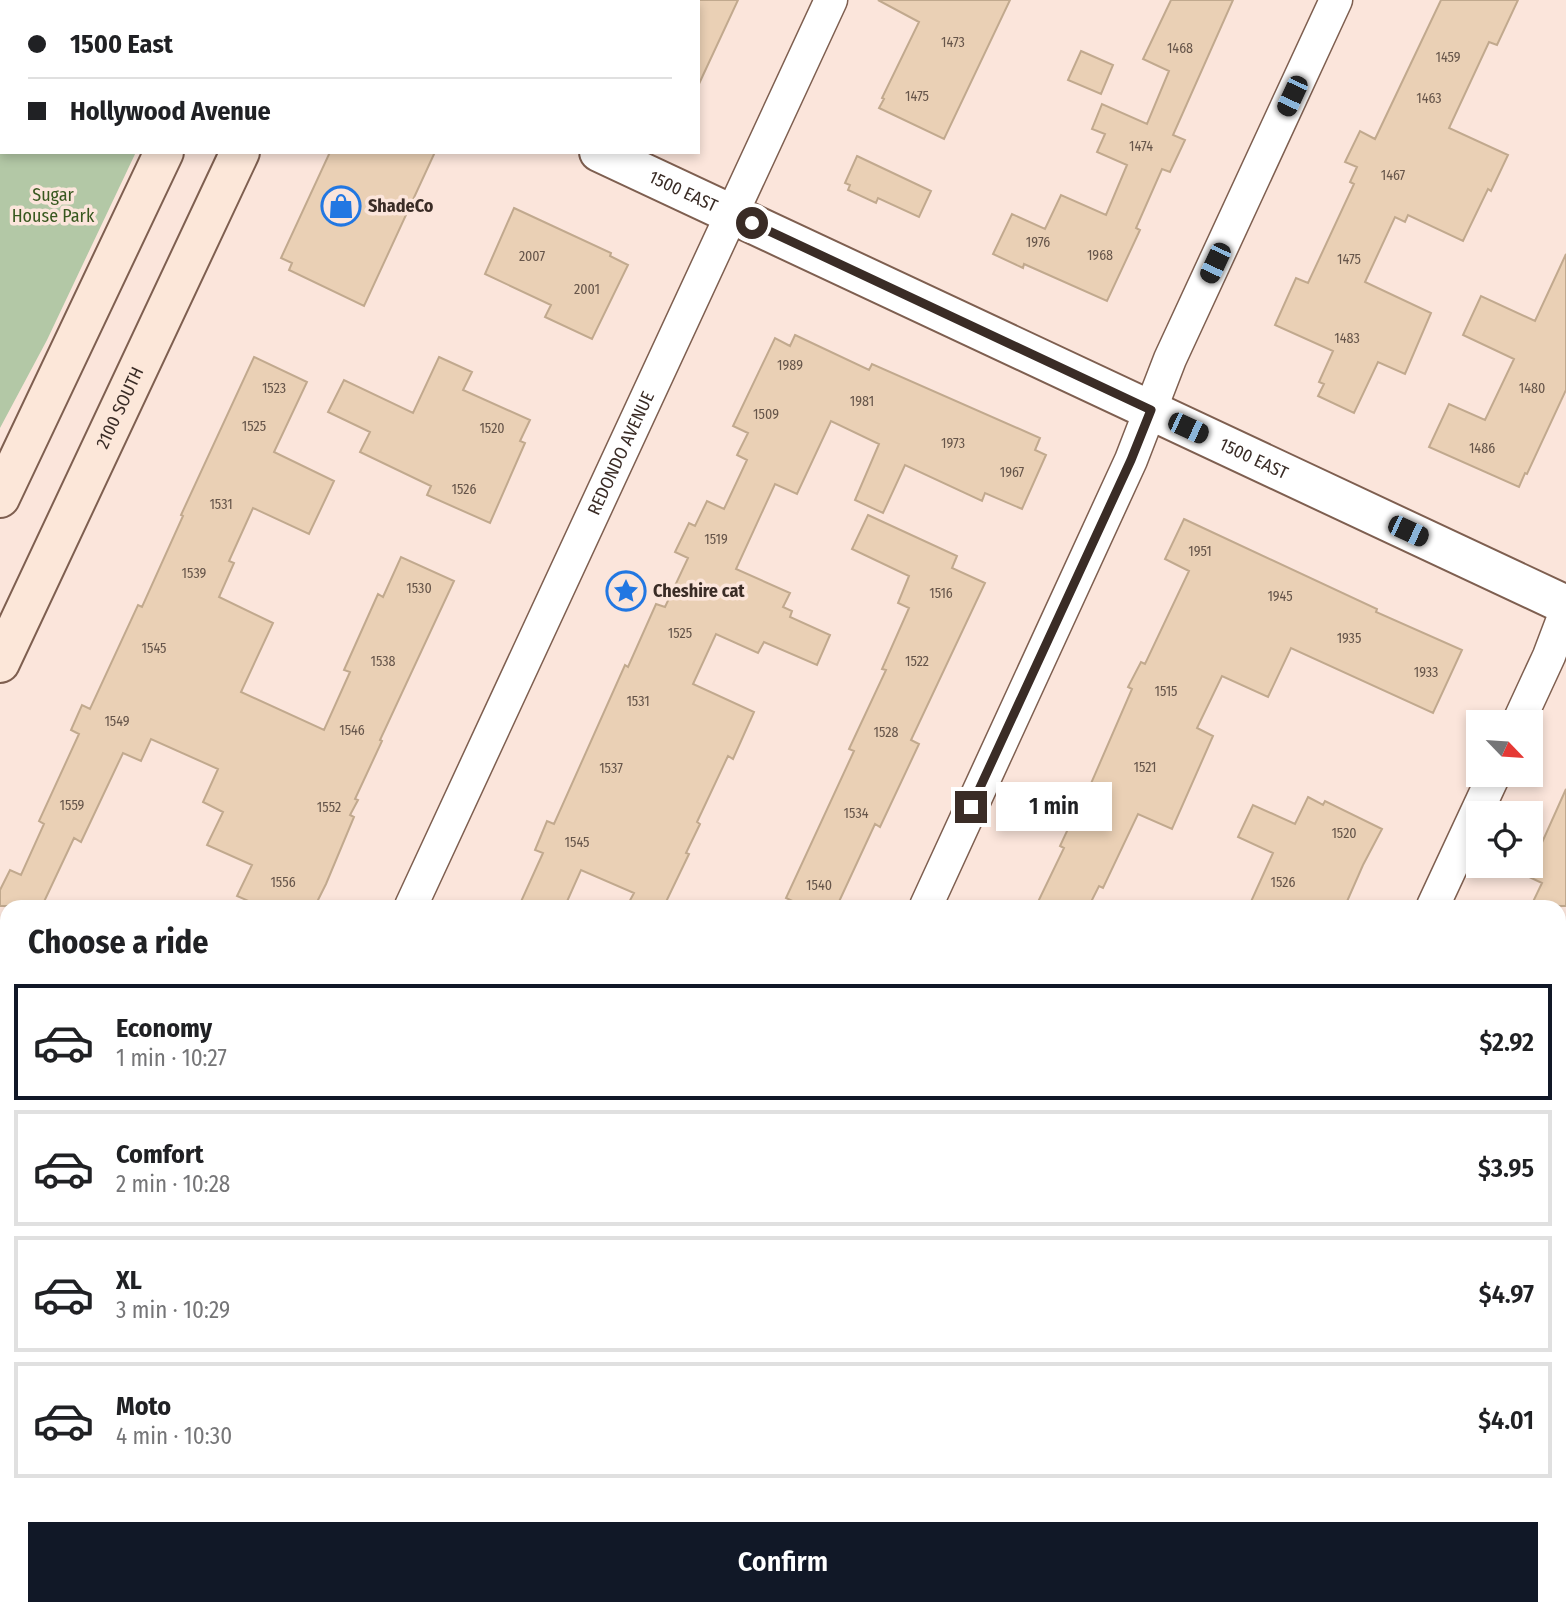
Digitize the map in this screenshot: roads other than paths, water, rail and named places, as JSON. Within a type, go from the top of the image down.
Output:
[{"type":"main road","points":[[0,498],[163,154]]},
{"type":"main road","name":"2100 SOUTH","points":[[0,663],[239,154]]},
{"type":"street","name":"REDONDO AVENUE","points":[[414,900],[831,0]]},
{"type":"street","points":[[929,900],[1125,473],[1170,359],[1336,0]]},
{"type":"street","name":"1500 EAST","points":[[603,154],[1566,605]]},
{"type":"street","points":[[1524,710],[1566,611]]},
{"type":"street","points":[[1436,900],[1488,788]]},
{"type":"place","name":"ShadeCo","points":[[341,206]]},
{"type":"place","name":"Cheshire cat","points":[[626,591]]},
{"type":"park label","name":"Sugar House Park","points":[[53,206]]}]
